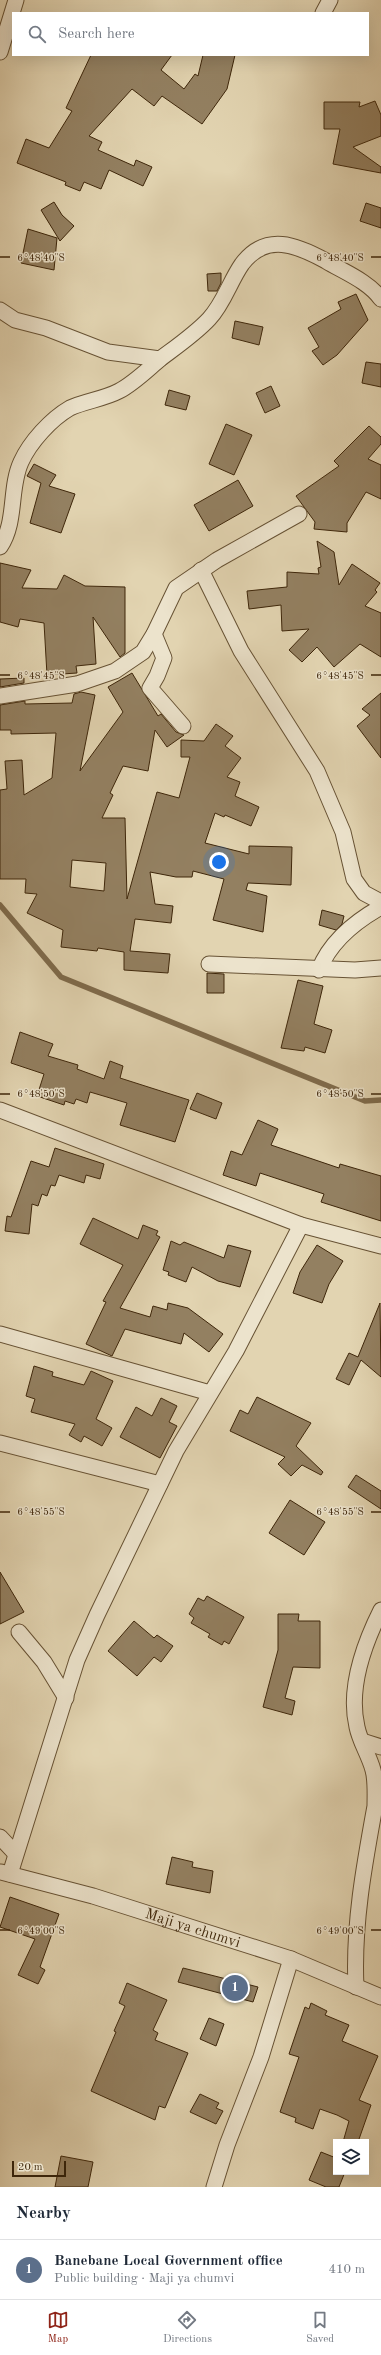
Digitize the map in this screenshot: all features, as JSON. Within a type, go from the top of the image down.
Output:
[{"type":"street","points":[[12,12],[16,0]]},
{"type":"street","points":[[324,12],[330,0]]},
{"type":"street","points":[[0,52],[12,13]]},
{"type":"street","points":[[0,547],[5,539],[10,522],[21,462],[38,437],[54,419],[71,408],[120,391],[210,318],[226,295],[242,264],[255,251],[270,245],[282,243],[305,250],[357,279],[381,299]]},
{"type":"street","points":[[0,310],[14,320],[46,328],[108,352],[160,359]]},
{"type":"street","points":[[0,696],[95,680],[115,671],[143,652],[154,634],[176,588],[201,570],[299,514]]},
{"type":"street","points":[[201,570],[241,651],[317,771],[343,832],[354,880],[364,893],[381,902]]},
{"type":"street","points":[[154,634],[164,658],[158,676],[150,688],[183,726]]},
{"type":"street","points":[[319,970],[325,954],[339,938],[381,907]]},
{"type":"street","points":[[209,964],[319,970],[381,968]]},
{"type":"street","points":[[0,1110],[301,1225],[381,1246]]},
{"type":"street","points":[[5,1873],[15,1853],[77,1660],[160,1484],[210,1393],[236,1351],[301,1225]]},
{"type":"street","points":[[0,1334],[210,1393]]},
{"type":"street","points":[[0,1443],[160,1484]]},
{"type":"street","points":[[356,1987],[355,1962],[358,1902],[375,1806],[373,1770],[357,1727],[354,1695],[371,1630],[381,1610]]},
{"type":"street","points":[[19,1632],[44,1662],[66,1698]]},
{"type":"street","points":[[362,1741],[381,1747]]},
{"type":"street","points":[[0,1837],[15,1853]]},
{"type":"street","name":"Maji ya chumvi","points":[[5,1873],[93,1896],[290,1959],[381,1997]]},
{"type":"street","points":[[214,2187],[227,2146],[261,2057],[290,1959]]},
{"type":"building","points":[[91,56],[171,56],[161,70],[184,89],[195,74],[198,76],[203,56],[235,56],[227,89],[202,124],[162,96],[154,106],[132,89],[89,136],[102,142],[98,150],[134,166],[136,160],[152,167],[143,186],[109,170],[101,189],[84,182],[80,191],[65,185],[66,182],[17,163],[26,139],[49,148],[72,111],[66,108]]},
{"type":"building","points":[[375,101],[381,115],[381,136],[353,147],[381,167],[381,173],[333,164],[340,129],[324,129],[324,102],[360,102],[359,107]]},
{"type":"building","points":[[54,202],[62,215],[74,226],[60,241],[41,210]]},
{"type":"building","points":[[366,203],[381,208],[381,228],[360,221]]},
{"type":"building","points":[[28,229],[57,238],[54,270],[21,263]]},
{"type":"building","points":[[221,273],[221,283],[217,291],[208,291],[207,274]]},
{"type":"building","points":[[356,294],[368,320],[337,355],[323,365],[312,351],[319,347],[308,328],[341,309],[338,302]]},
{"type":"building","points":[[235,321],[263,327],[259,345],[232,338]]},
{"type":"building","points":[[366,362],[381,364],[381,387],[362,383]]},
{"type":"building","points":[[271,386],[280,406],[265,413],[256,393]]},
{"type":"building","points":[[169,390],[190,396],[186,410],[165,405]]},
{"type":"building","points":[[226,424],[252,435],[234,475],[209,464]]},
{"type":"building","points":[[369,426],[381,437],[381,444],[368,459],[381,465],[381,499],[366,492],[347,523],[347,532],[314,529],[315,522],[296,496],[339,466],[334,461]]},
{"type":"building","points":[[34,464],[56,475],[49,486],[75,494],[61,533],[30,523],[41,483],[27,476]]},
{"type":"building","points":[[238,480],[253,506],[209,531],[194,505]]},
{"type":"building","points":[[317,541],[334,552],[339,585],[352,564],[380,583],[375,590],[377,592],[365,606],[381,613],[381,657],[360,644],[334,667],[317,647],[302,662],[289,650],[309,629],[282,631],[281,605],[249,609],[247,591],[287,587],[287,572],[319,574],[318,568],[321,567]]},
{"type":"building","points":[[0,563],[31,570],[22,588],[57,589],[64,575],[85,586],[125,587],[125,653],[120,657],[93,617],[96,664],[76,666],[77,673],[47,675],[44,623],[20,619],[18,627],[0,622]]},
{"type":"building","points":[[132,673],[158,716],[161,714],[176,732],[184,735],[167,747],[155,730],[148,771],[123,766],[110,793],[113,795],[102,818],[125,818],[127,899],[157,792],[179,798],[190,757],[181,757],[181,740],[204,741],[216,724],[233,736],[225,746],[241,758],[227,777],[240,782],[235,796],[259,807],[251,826],[225,815],[224,817],[215,813],[205,843],[249,854],[249,846],[292,847],[291,885],[248,883],[246,890],[267,896],[263,932],[213,920],[224,879],[193,871],[192,877],[176,877],[150,872],[155,904],[173,906],[171,923],[135,919],[130,951],[170,954],[168,973],[124,970],[124,952],[98,948],[97,951],[61,947],[63,930],[27,913],[37,894],[25,893],[26,879],[0,879],[0,790],[7,789],[5,761],[22,760],[24,795],[52,778],[56,733],[11,734],[11,730],[0,730],[0,705],[25,701],[25,704],[72,703],[74,694],[81,692],[95,695],[80,771],[123,712],[108,687]],"holes":[[[72,860],[106,863],[104,891],[70,887]]]},
{"type":"building","points":[[24,678],[24,683],[0,687],[0,679]]},
{"type":"building","points":[[381,693],[381,758],[357,726],[370,715],[362,709]]},
{"type":"building","points":[[322,910],[344,916],[342,924],[336,930],[319,925]]},
{"type":"building","points":[[207,973],[224,974],[224,993],[207,993]]},
{"type":"building","points":[[298,980],[323,986],[314,1024],[332,1030],[325,1053],[305,1047],[304,1051],[281,1048]]},
{"type":"building","points":[[20,1032],[53,1044],[48,1056],[78,1065],[77,1069],[104,1079],[110,1061],[123,1066],[120,1078],[189,1100],[175,1142],[120,1125],[127,1103],[90,1092],[87,1103],[76,1099],[74,1104],[65,1101],[64,1105],[37,1096],[44,1074],[11,1063]]},
{"type":"building","points":[[197,1093],[222,1103],[216,1119],[190,1109]]},
{"type":"building","points":[[258,1120],[278,1129],[271,1145],[339,1168],[340,1164],[381,1176],[381,1221],[321,1202],[324,1194],[260,1173],[256,1186],[223,1175],[231,1151],[242,1155]]},
{"type":"building","points":[[55,1148],[104,1164],[100,1179],[86,1175],[84,1183],[59,1175],[55,1186],[51,1185],[47,1196],[42,1194],[38,1206],[32,1204],[29,1234],[5,1231],[7,1216],[11,1217],[31,1161],[49,1167]]},
{"type":"building","points":[[93,1218],[138,1239],[143,1225],[158,1231],[156,1235],[160,1237],[120,1308],[150,1317],[153,1306],[167,1310],[168,1303],[188,1308],[223,1334],[209,1352],[184,1333],[181,1344],[125,1329],[112,1356],[86,1344],[106,1302],[103,1301],[123,1265],[80,1244]]},
{"type":"building","points":[[171,1241],[180,1245],[184,1242],[224,1258],[228,1245],[251,1251],[240,1287],[218,1281],[192,1267],[186,1282],[168,1275],[169,1272],[163,1270]]},
{"type":"building","points":[[317,1245],[343,1261],[329,1284],[322,1303],[293,1293],[300,1272]]},
{"type":"building","points":[[380,1303],[381,1377],[361,1360],[349,1385],[336,1379],[349,1353],[358,1357]]},
{"type":"building","points":[[34,1366],[53,1372],[52,1376],[84,1385],[91,1371],[113,1381],[96,1419],[112,1428],[102,1446],[84,1436],[81,1442],[69,1435],[75,1424],[31,1412],[35,1399],[26,1396]]},
{"type":"building","points":[[257,1397],[311,1423],[296,1446],[323,1472],[321,1475],[302,1465],[291,1476],[278,1464],[285,1457],[230,1431],[240,1410],[248,1414]]},
{"type":"building","points":[[161,1398],[177,1406],[169,1422],[177,1426],[160,1458],[120,1437],[136,1407],[152,1416]]},
{"type":"building","points":[[356,1475],[381,1491],[381,1509],[348,1487]]},
{"type":"building","points":[[290,1500],[325,1522],[304,1555],[269,1533]]},
{"type":"building","points":[[0,1572],[24,1612],[0,1624]]},
{"type":"building","points":[[207,1596],[244,1617],[229,1644],[224,1641],[222,1645],[208,1637],[210,1634],[191,1623],[194,1618],[189,1614],[198,1598],[204,1601]]},
{"type":"building","points":[[278,1614],[299,1614],[298,1621],[320,1621],[320,1668],[293,1667],[285,1698],[295,1701],[292,1715],[263,1707],[278,1650]]},
{"type":"building","points":[[134,1621],[154,1638],[157,1635],[173,1646],[161,1662],[154,1657],[137,1676],[108,1651]]},
{"type":"building","points":[[172,1857],[193,1862],[192,1867],[213,1871],[210,1893],[166,1884]]},
{"type":"building","points":[[10,1897],[59,1914],[40,1967],[45,1970],[38,1984],[18,1975],[35,1939],[0,1927]]},
{"type":"building","points":[[183,1968],[258,1987],[253,2002],[178,1982]]},
{"type":"building","points":[[127,1983],[167,2000],[153,2030],[158,2033],[155,2040],[188,2053],[165,2108],[159,2106],[155,2120],[91,2091],[116,2032],[114,2031],[125,2006],[119,2003]]},
{"type":"building","points":[[311,2003],[327,2011],[325,2015],[349,2025],[342,2041],[378,2056],[359,2100],[371,2105],[359,2139],[344,2139],[349,2121],[320,2109],[313,2129],[295,2122],[296,2118],[280,2112],[299,2057],[289,2054],[305,2007],[309,2009]]},
{"type":"building","points":[[209,2018],[224,2024],[216,2046],[200,2039]]},
{"type":"building","points":[[200,2094],[219,2103],[216,2108],[223,2111],[216,2124],[190,2112]]},
{"type":"building","points":[[321,2152],[333,2157],[333,2175],[344,2175],[339,2187],[326,2187],[309,2180]]},
{"type":"building","points":[[61,2156],[93,2162],[88,2187],[55,2187]]},
{"type":"waterway","points":[[0,905],[61,977],[365,1101],[381,1100]]},
{"type":"place","name":"Banebane Local Government office","points":[[235,1988]]}]
